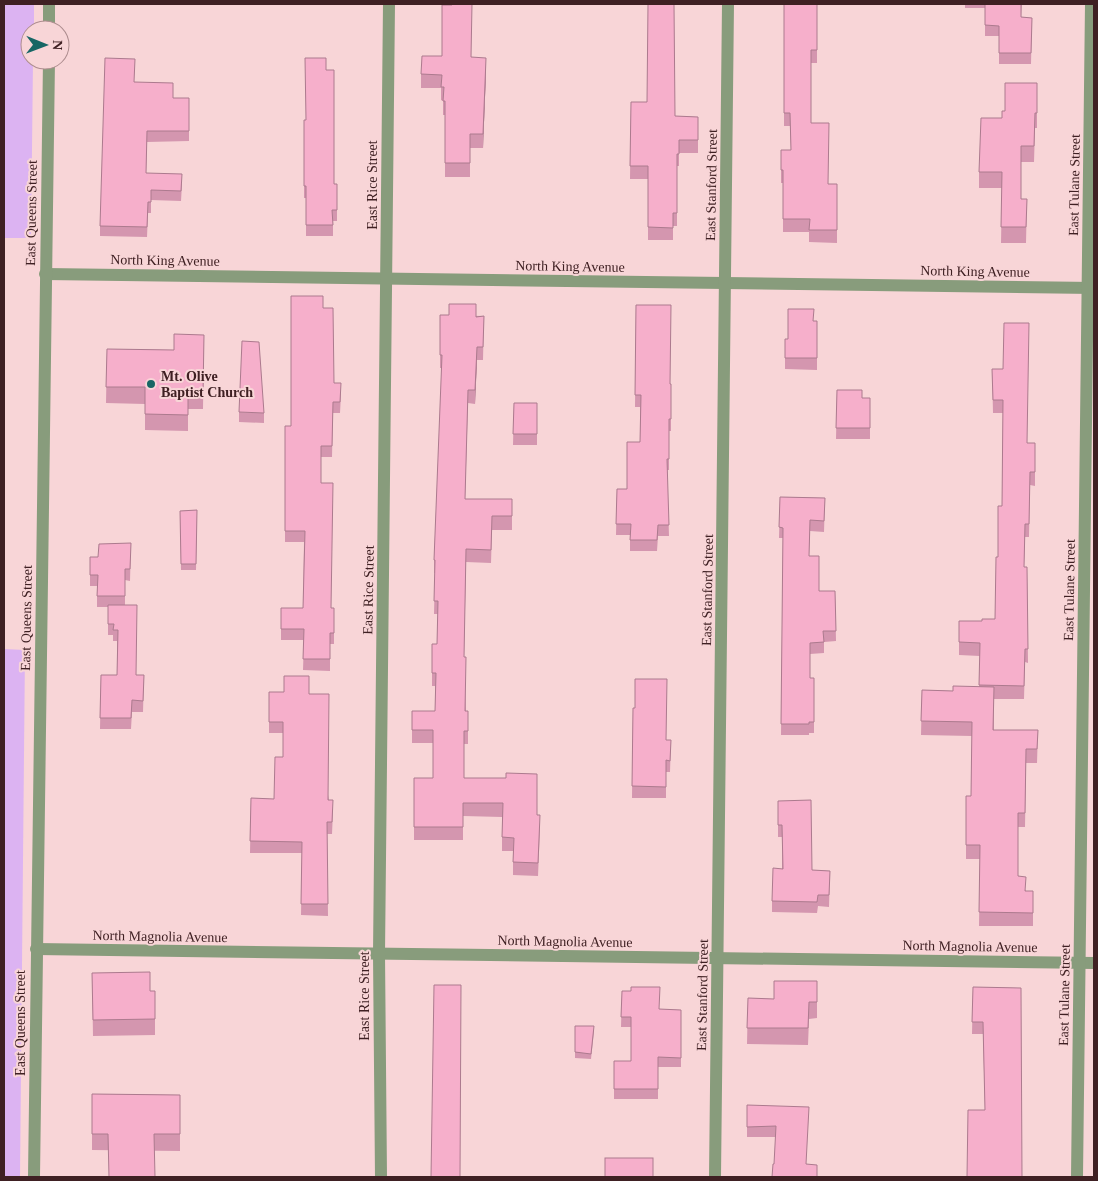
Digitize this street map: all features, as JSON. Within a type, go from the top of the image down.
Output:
[{"type":"street","points":[[49,4],[49,20]]},
{"type":"street","name":"East Rice Street","points":[[381,1177],[379,954],[388,4]]},
{"type":"street","name":"East Stanford Street","points":[[715,1177],[728,4]]},
{"type":"street","name":"East Tulane Street","points":[[1077,1177],[1091,288],[1091,4]]},
{"type":"street","name":"East Queens Street","points":[[34,1177],[48,70]]},
{"type":"street","name":"North King Avenue","points":[[45,274],[1091,288]]},
{"type":"street","name":"North Magnolia Avenue","points":[[36,949],[1094,963]]},
{"type":"shaded area","points":[[4,4],[34,4],[34,20],[20,20],[20,70],[33,70],[31,238],[4,238]]},
{"type":"shaded area","points":[[4,649],[25,650],[20,1177],[4,1177]]},
{"type":"building","points":[[472,4],[471,57],[486,58],[483,134],[470,134],[470,163],[445,163],[445,101],[443,101],[444,87],[441,87],[442,75],[421,74],[422,56],[442,56],[442,5]]},
{"type":"building","points":[[648,4],[674,4],[675,116],[698,117],[698,140],[679,140],[679,154],[677,154],[677,213],[673,213],[673,228],[648,227],[648,166],[630,166],[631,102],[647,102]]},
{"type":"building","points":[[784,4],[817,4],[817,50],[811,50],[811,123],[829,123],[828,184],[837,184],[837,230],[809,230],[810,219],[783,219],[781,150],[791,150],[790,113],[784,113]]},
{"type":"building","points":[[985,4],[1021,4],[1021,17],[1032,18],[1031,53],[999,53],[999,26],[985,25]]},
{"type":"building","points":[[105,58],[135,59],[134,82],[173,83],[173,98],[189,98],[189,131],[147,131],[146,173],[182,174],[181,191],[151,190],[151,202],[148,202],[147,227],[100,226]]},
{"type":"building","points":[[305,58],[326,58],[326,70],[334,70],[334,184],[337,184],[337,210],[332,210],[333,225],[306,225],[306,186],[304,186]]},
{"type":"building","points":[[1005,83],[1037,83],[1034,146],[1021,146],[1021,199],[1027,199],[1026,227],[1001,227],[1002,172],[979,172],[981,118],[1002,118],[1002,111],[1005,111]]},
{"type":"building","points":[[291,296],[323,296],[323,308],[333,308],[334,383],[341,383],[340,402],[333,402],[332,446],[321,446],[321,483],[333,483],[331,608],[334,608],[334,633],[330,633],[330,659],[303,659],[304,629],[281,629],[281,608],[303,608],[305,531],[285,531],[285,426],[291,426]]},
{"type":"building","points":[[449,304],[476,304],[476,317],[484,316],[483,347],[477,347],[475,390],[468,390],[465,499],[512,499],[512,516],[492,516],[491,550],[466,549],[464,657],[466,657],[465,711],[468,711],[468,731],[464,731],[464,778],[506,778],[506,773],[537,774],[537,815],[540,815],[538,863],[513,862],[514,838],[502,837],[503,803],[463,803],[463,827],[414,827],[414,778],[433,778],[433,730],[412,730],[412,711],[435,711],[436,673],[432,673],[432,644],[437,644],[438,601],[434,601],[434,560],[442,355],[440,355],[440,315],[449,315]]},
{"type":"building","points":[[636,305],[671,305],[671,419],[669,419],[669,459],[667,459],[669,525],[658,525],[657,540],[630,540],[631,524],[616,524],[617,489],[627,489],[627,442],[640,442],[641,395],[635,395]]},
{"type":"building","points":[[788,309],[814,309],[813,321],[817,321],[817,358],[785,358],[785,339],[788,339]]},
{"type":"building","points":[[1004,323],[1029,323],[1027,443],[1035,443],[1035,472],[1030,472],[1029,524],[1025,524],[1024,567],[1027,567],[1028,649],[1025,649],[1024,686],[979,685],[980,643],[959,642],[959,621],[995,619],[998,506],[1002,506],[1003,400],[993,400],[992,369],[1003,369]]},
{"type":"building","name":"Mt. Olive Baptist Church","points":[[174,334],[204,335],[203,393],[188,393],[188,415],[145,414],[145,387],[106,387],[107,349],[174,350]]},
{"type":"building","points":[[242,341],[259,342],[264,413],[239,412]]},
{"type":"building","points":[[837,390],[862,390],[862,398],[870,398],[870,428],[836,428]]},
{"type":"building","points":[[514,403],[537,403],[537,434],[513,434]]},
{"type":"building","points":[[780,497],[825,498],[824,521],[810,520],[809,556],[819,556],[819,591],[835,591],[836,631],[823,631],[824,642],[810,643],[810,678],[814,678],[814,722],[809,722],[809,724],[781,724],[783,528],[779,527]]},
{"type":"building","points":[[197,510],[196,564],[181,564],[180,511]]},
{"type":"building","points":[[131,543],[130,569],[125,569],[125,596],[97,596],[98,575],[90,575],[90,557],[98,557],[99,544]]},
{"type":"building","points":[[108,605],[137,605],[136,675],[144,675],[143,701],[132,700],[131,718],[100,718],[101,675],[117,675],[118,630],[113,630],[114,624],[108,624]]},
{"type":"building","points":[[284,676],[309,676],[309,694],[329,694],[328,800],[333,800],[332,822],[327,822],[328,904],[301,904],[302,842],[250,841],[251,798],[274,799],[275,757],[283,757],[283,722],[269,722],[269,692],[284,692]]},
{"type":"building","points":[[635,679],[667,679],[666,740],[671,740],[670,761],[666,760],[666,787],[632,786]]},
{"type":"building","points":[[953,686],[994,687],[993,730],[1038,730],[1037,749],[1026,749],[1025,813],[1018,813],[1018,876],[1026,877],[1025,891],[1033,891],[1033,913],[979,912],[980,845],[966,845],[966,796],[971,796],[972,722],[921,721],[922,690],[953,691]]},
{"type":"building","points":[[811,800],[812,870],[830,871],[829,895],[818,895],[817,902],[772,901],[773,868],[783,869],[782,825],[778,825],[778,801]]},
{"type":"building","points":[[150,972],[150,991],[155,991],[155,1019],[93,1020],[92,973]]},
{"type":"building","points":[[774,981],[817,981],[817,1002],[809,1002],[808,1028],[747,1028],[748,998],[774,999]]},
{"type":"building","points":[[434,985],[461,985],[460,1177],[431,1177]]},
{"type":"building","points":[[631,987],[660,987],[659,1009],[681,1010],[681,1058],[658,1057],[658,1089],[614,1089],[614,1061],[631,1061],[631,1017],[621,1017],[622,991],[631,991]]},
{"type":"building","points":[[973,987],[1021,988],[1022,1177],[967,1177],[968,1110],[985,1110],[983,1022],[972,1022]]},
{"type":"building","points":[[575,1026],[594,1026],[591,1054],[575,1052]]},
{"type":"building","points":[[92,1094],[180,1095],[180,1134],[154,1134],[155,1177],[109,1177],[108,1134],[92,1134]]},
{"type":"building","points":[[747,1105],[809,1107],[806,1164],[817,1165],[817,1177],[772,1177],[776,1126],[747,1127]]},
{"type":"building","points":[[605,1158],[653,1158],[653,1177],[605,1177]]},
{"type":"place","name":"Mt. Olive Baptist Church","points":[[151,384]]}]
